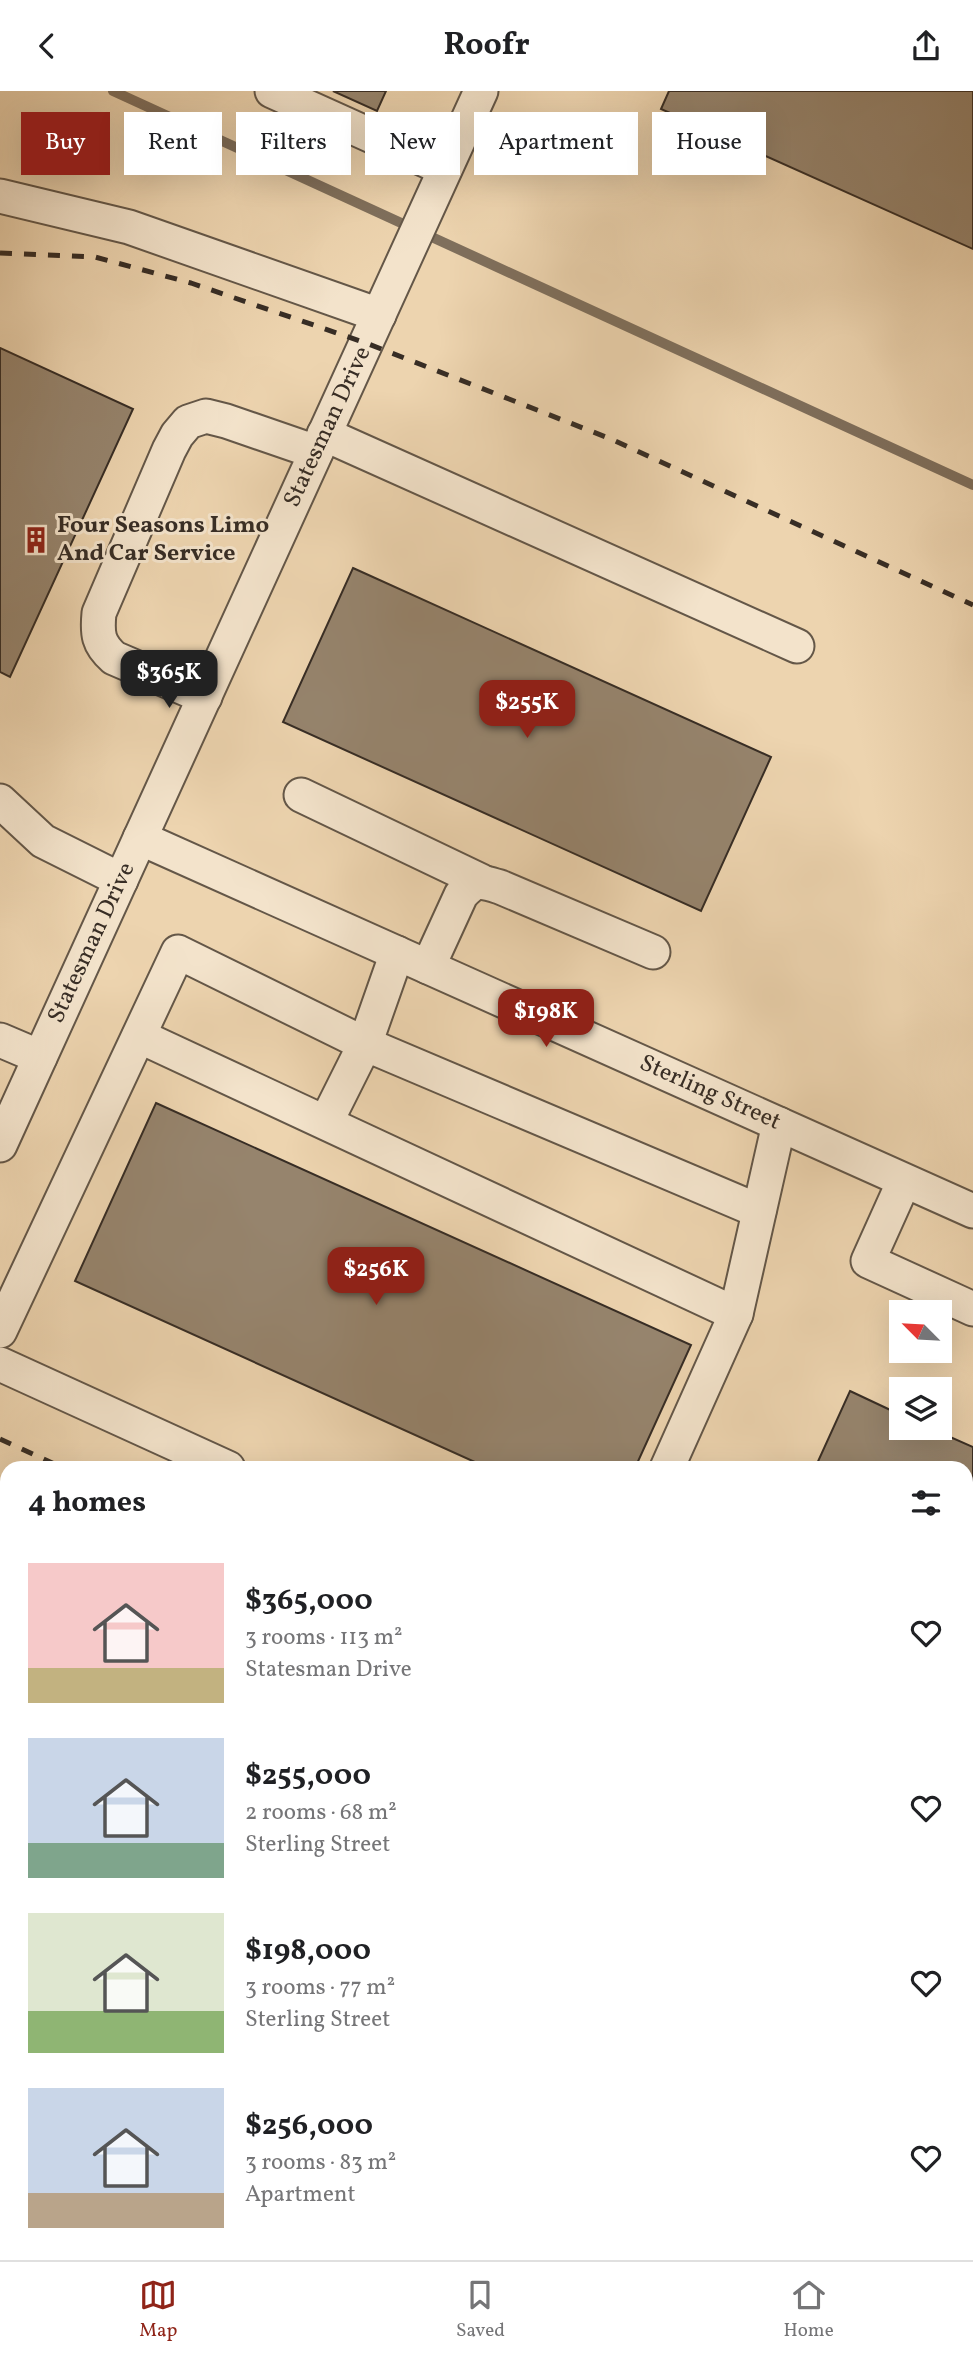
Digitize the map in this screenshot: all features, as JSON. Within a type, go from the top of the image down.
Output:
[{"type":"street","points":[[272,91],[365,133]]},
{"type":"street","name":"Statesman Drive","points":[[460,136],[481,91]]},
{"type":"street","name":"Statesman Drive","points":[[0,1145],[442,175]]},
{"type":"street","points":[[0,196],[129,227],[383,306]]},
{"type":"street","points":[[205,697],[114,658],[102,648],[97,634],[99,613],[169,450],[188,422],[206,416],[320,443],[797,646]]},
{"type":"street","points":[[301,795],[481,881],[653,952]]},
{"type":"street","points":[[3,813],[43,841],[121,880]]},
{"type":"street","name":"Sterling Street","points":[[140,838],[973,1211]]},
{"type":"street","points":[[428,967],[461,895],[469,886],[481,881]]},
{"type":"street","points":[[0,1331],[178,953],[365,1044],[759,1211]]},
{"type":"street","points":[[326,1122],[365,1044],[397,953]]},
{"type":"street","points":[[139,1036],[736,1314]]},
{"type":"street","points":[[0,1040],[40,1057]]},
{"type":"street","points":[[670,1461],[736,1314],[779,1124]]},
{"type":"street","points":[[904,1181],[868,1261],[973,1309]]},
{"type":"street","points":[[0,1363],[213,1461]]},
{"type":"building","points":[[333,91],[386,91],[377,111]]},
{"type":"building","points":[[669,91],[973,91],[973,249],[766,156],[766,112],[668,112],[661,109]]},
{"type":"building","name":"Four Seasons Limo And Car Service","points":[[0,348],[133,409],[10,677],[0,672]]},
{"type":"building","points":[[353,568],[771,757],[701,911],[283,722]]},
{"type":"building","points":[[156,1103],[691,1345],[638,1461],[473,1461],[75,1281]]},
{"type":"building","points":[[850,1391],[889,1409],[889,1440],[952,1440],[952,1438],[973,1447],[973,1461],[818,1461]]},
{"type":"waterway","points":[[113,91],[973,485]]},
{"type":"railway","points":[[0,253],[95,257],[191,283],[366,343],[611,439],[973,605]]},
{"type":"railway","points":[[0,1439],[48,1461]]},
{"type":"place","name":"Four Seasons Limo And Car Service","points":[[36,540]]}]
